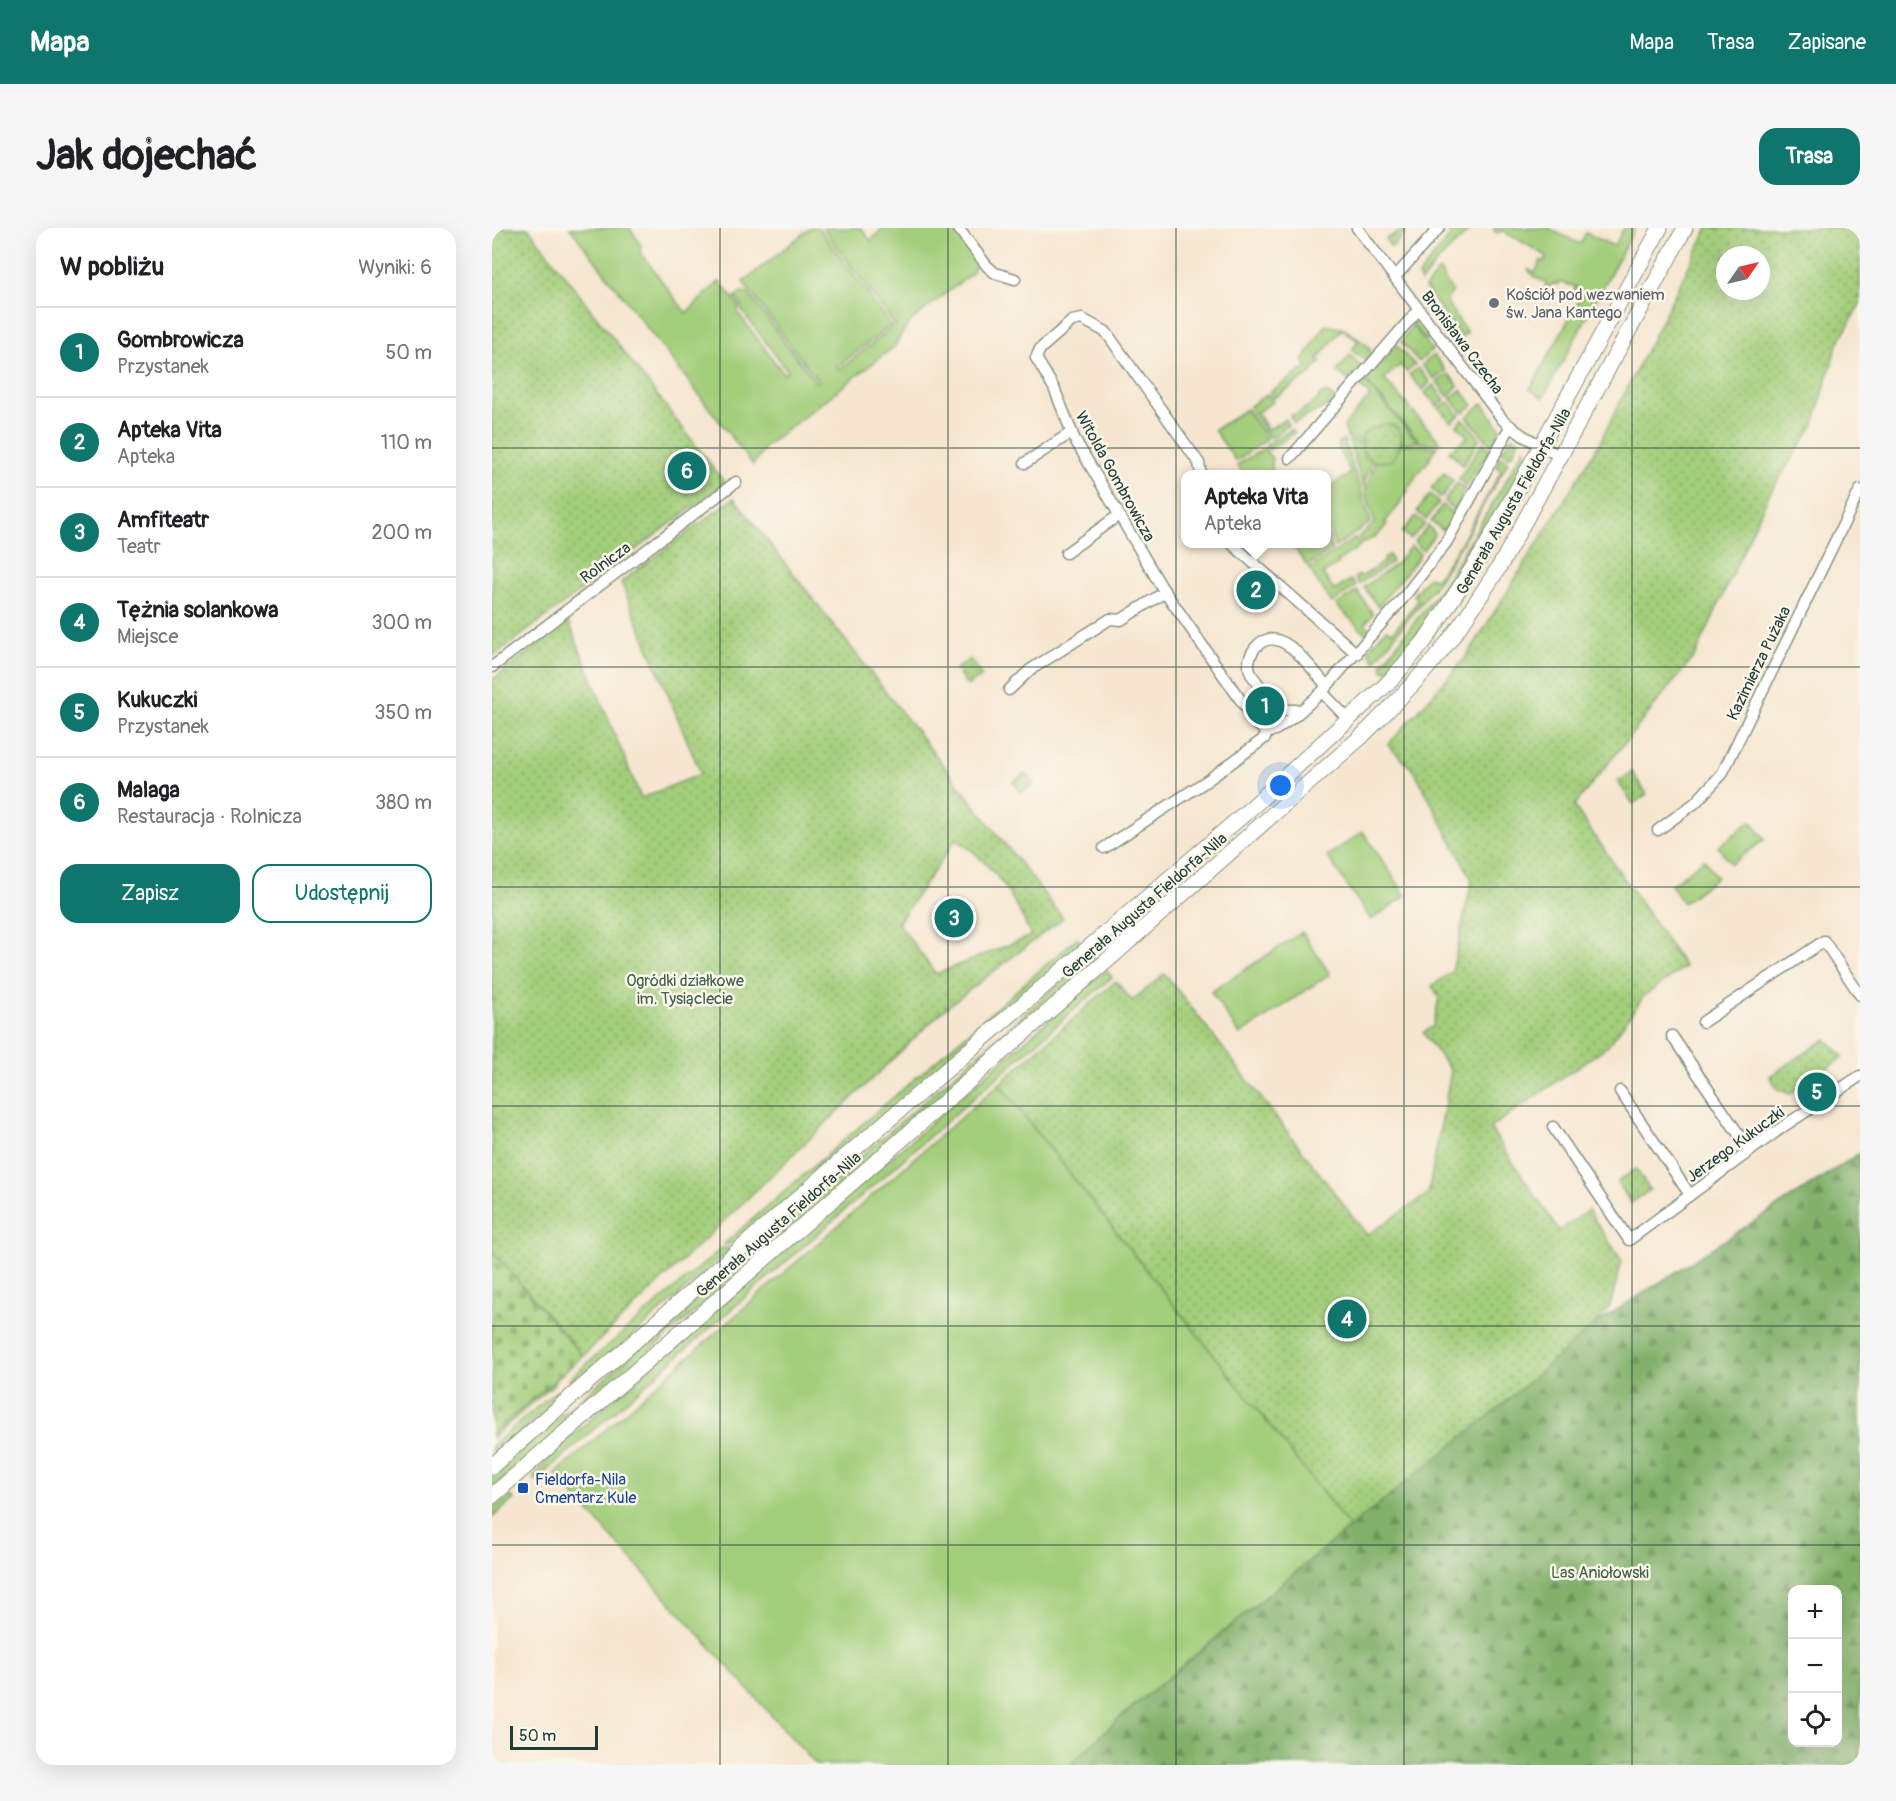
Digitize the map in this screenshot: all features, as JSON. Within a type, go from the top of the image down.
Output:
[{"type":"street","points":[[958,228],[987,266],[995,273],[1015,279]]},
{"type":"street","name":"Bronisława Czecha","points":[[1357,228],[1503,420],[1510,427],[1561,457]]},
{"type":"street","points":[[1395,277],[1439,228]]},
{"type":"street","name":"Generała Augusta Fieldorfa-Nila","points":[[492,1466],[850,1152],[1250,809],[1388,683],[1424,642],[1483,552],[1660,228]]},
{"type":"street","name":"Generała Augusta Fieldorfa-Nila","points":[[492,1496],[961,1089],[1362,736],[1401,697],[1439,655],[1501,564],[1685,228]]},
{"type":"street","points":[[1290,458],[1419,309]]},
{"type":"street","name":"Witolda Gombrowicza","points":[[1200,470],[1199,463],[1106,332],[1082,319],[1072,321],[1040,349],[1036,357],[1054,388],[1072,432],[1119,515],[1165,592],[1258,725],[1267,733]]},
{"type":"street","points":[[1104,848],[1208,780],[1264,738],[1267,733],[1277,729],[1302,710],[1324,689],[1357,654],[1446,543],[1510,427]]},
{"type":"street","points":[[1025,463],[1072,432]]},
{"type":"street","name":"Rolnicza","points":[[492,666],[736,482]]},
{"type":"street","name":"Kazimierza Pużaka","points":[[1658,830],[1695,803],[1722,774],[1860,490]]},
{"type":"street","points":[[1066,553],[1119,515]]},
{"type":"street","points":[[1238,548],[1357,654]]},
{"type":"street","points":[[1009,690],[1030,670],[1110,619],[1121,620],[1165,592]]},
{"type":"street","points":[[1302,710],[1280,710],[1275,707],[1251,674],[1249,661],[1258,645],[1267,640],[1276,639],[1289,644],[1348,719]]},
{"type":"street","points":[[1703,1022],[1824,941],[1860,995]]},
{"type":"street","points":[[1672,1036],[1750,1150]]},
{"type":"street","name":"Jerzego Kukuczki","points":[[1553,1127],[1629,1239],[1750,1150],[1860,1076]]},
{"type":"street","points":[[1620,1091],[1690,1195]]},
{"type":"green space","points":[[492,228],[528,228],[725,483],[492,657]]},
{"type":"green space","points":[[570,228],[630,228],[641,246],[640,252],[686,313],[719,282],[721,283],[739,306],[738,313],[784,374],[788,371],[742,311],[741,304],[735,297],[741,292],[747,292],[816,383],[818,381],[743,282],[810,228],[819,228],[891,325],[837,367],[839,370],[895,325],[823,228],[861,228],[871,241],[883,228],[953,228],[970,249],[975,267],[972,273],[912,320],[894,347],[766,446],[753,465]]},
{"type":"green space","points":[[1444,228],[1472,228],[1436,263],[1421,282],[1418,276],[1451,235]]},
{"type":"green space","points":[[1494,228],[1548,228],[1580,244],[1586,233],[1614,246],[1624,228],[1635,228],[1543,398],[1530,389],[1582,295],[1574,291],[1576,287],[1560,282],[1558,285],[1554,283],[1548,289],[1544,289],[1547,283],[1534,277],[1528,269],[1535,273],[1541,260],[1544,262],[1547,256],[1503,231],[1497,233]]},
{"type":"green space","points":[[1708,228],[1860,228],[1860,304],[1836,348],[1814,424],[1768,496],[1696,654],[1574,806],[1685,967],[1644,996],[1608,1046],[1490,1128],[1559,1231],[1588,1210],[1622,1261],[1610,1306],[1595,1324],[1496,1410],[1350,1527],[999,1084],[1116,981],[1132,1001],[1164,974],[1367,1235],[1428,1194],[1451,1071],[1423,1033],[1433,1026],[1439,997],[1432,986],[1452,972],[1472,880],[1415,772],[1388,745],[1467,656],[1598,446]]},
{"type":"green space","points":[[1405,230],[1405,234],[1391,247],[1387,238]]},
{"type":"green space","points":[[1439,270],[1452,291],[1446,301],[1467,333],[1461,337],[1425,288]]},
{"type":"green space","points":[[1416,320],[1430,332],[1429,339],[1424,339],[1412,323]]},
{"type":"green space","points":[[1325,325],[1345,329],[1369,347],[1371,354],[1365,361],[1352,350],[1358,341],[1342,329],[1318,359],[1321,362],[1309,375],[1274,398],[1270,392],[1307,367],[1303,361]]},
{"type":"green space","points":[[1412,325],[1432,350],[1419,362],[1401,342]]},
{"type":"green space","points":[[1396,345],[1415,365],[1407,372],[1400,365],[1384,379],[1440,442],[1438,444],[1421,443],[1365,380]]},
{"type":"green space","points":[[1350,355],[1361,366],[1349,381],[1337,371]]},
{"type":"green space","points":[[1434,355],[1446,371],[1434,379],[1422,365]]},
{"type":"green space","points":[[1418,368],[1430,382],[1423,390],[1409,375]]},
{"type":"green space","points":[[1449,374],[1458,386],[1448,396],[1437,382]]},
{"type":"green space","points":[[1364,381],[1418,442],[1401,443],[1402,440],[1381,425],[1365,433],[1362,440],[1347,437],[1344,426],[1370,396],[1361,387]]},
{"type":"green space","points":[[1433,385],[1444,398],[1444,401],[1437,406],[1425,393]]},
{"type":"green space","points":[[1461,390],[1473,405],[1463,413],[1450,398]]},
{"type":"green space","points":[[1326,392],[1334,398],[1327,406],[1294,423],[1290,416],[1319,399],[1318,397]]},
{"type":"green space","points":[[1268,394],[1273,402],[1257,412],[1268,430],[1285,419],[1288,425],[1272,438],[1249,408]]},
{"type":"green space","points":[[1448,402],[1460,415],[1451,422],[1439,408]]},
{"type":"green space","points":[[1483,403],[1500,428],[1492,446],[1467,417]]},
{"type":"green space","points":[[1246,409],[1267,439],[1236,461],[1214,430]]},
{"type":"green space","points":[[1463,419],[1480,438],[1463,465],[1449,451],[1468,437],[1457,425]]},
{"type":"green space","points":[[1385,424],[1398,429],[1400,433],[1398,450],[1391,461],[1372,460],[1364,454],[1362,449],[1363,435]]},
{"type":"green space","points":[[1292,429],[1294,433],[1269,450],[1266,445]]},
{"type":"green space","points":[[1513,437],[1519,440],[1512,455],[1509,456],[1502,452],[1509,439]]},
{"type":"green space","points":[[1344,440],[1371,522],[1335,547],[1331,536],[1331,486],[1351,473],[1339,451],[1338,442]]},
{"type":"green space","points":[[1349,440],[1362,443],[1365,454],[1372,461],[1363,486]]},
{"type":"green space","points":[[1483,442],[1490,450],[1466,487],[1459,479]]},
{"type":"green space","points":[[1400,444],[1437,447],[1414,478],[1415,480],[1400,501],[1401,503],[1385,522],[1387,524],[1379,534],[1362,544],[1358,537],[1375,523],[1365,491],[1375,462],[1391,458]]},
{"type":"green space","points":[[1264,448],[1272,459],[1272,470],[1241,470],[1237,465]]},
{"type":"green space","points":[[1525,448],[1528,455],[1527,460],[1461,575],[1443,602],[1387,672],[1383,669],[1382,664],[1447,580]]},
{"type":"green space","points":[[1500,456],[1508,462],[1461,545],[1437,583],[1375,661],[1368,650],[1386,629],[1393,632],[1418,601],[1414,594],[1428,577],[1436,579],[1460,545],[1501,471],[1496,466]]},
{"type":"green space","points":[[1444,473],[1453,481],[1440,497],[1431,488]]},
{"type":"green space","points":[[1457,483],[1465,490],[1454,510],[1445,500]]},
{"type":"green space","points":[[1430,494],[1439,502],[1426,520],[1417,511]]},
{"type":"green space","name":"Ogródki działkowe im. Tysiąclecie","points":[[734,498],[1063,918],[946,1008],[583,1356],[492,1251],[492,680],[568,621],[641,798],[701,774],[621,582]],"holes":[[[956,839],[991,869],[1010,894],[1031,936],[936,974],[898,923]]]},
{"type":"green space","points":[[1442,505],[1455,515],[1445,531],[1431,522]]},
{"type":"green space","points":[[1416,516],[1425,524],[1410,539],[1402,532]]},
{"type":"green space","points":[[1428,526],[1434,535],[1423,550],[1414,542]]},
{"type":"green space","points":[[1355,538],[1360,546],[1323,574],[1334,591],[1351,580],[1356,586],[1332,603],[1309,569]]},
{"type":"green space","points":[[1411,546],[1420,553],[1418,558],[1378,607],[1364,587],[1396,564]]},
{"type":"green space","points":[[1331,547],[1332,550],[1307,566],[1295,548]]},
{"type":"green space","points":[[1389,555],[1392,562],[1359,584],[1355,578],[1359,575],[1361,577],[1385,561],[1384,559]]},
{"type":"green space","points":[[1357,591],[1373,614],[1365,624],[1370,629],[1367,635],[1336,605]]},
{"type":"green space","points":[[970,659],[982,676],[967,686],[956,669]]},
{"type":"green space","points":[[1632,772],[1647,794],[1633,804],[1618,782]]},
{"type":"green space","points":[[1025,774],[1032,779],[1033,785],[1021,793],[1013,782]]},
{"type":"green space","points":[[1751,821],[1765,839],[1731,864],[1718,847]]},
{"type":"green space","points":[[1363,832],[1406,896],[1371,920],[1327,856]]},
{"type":"green space","points":[[1704,859],[1717,877],[1683,903],[1671,885]]},
{"type":"green space","points":[[1302,932],[1330,974],[1240,1035],[1211,992]]},
{"type":"green space","points":[[1077,938],[1083,944],[737,1244],[724,1244]]},
{"type":"green space","points":[[1092,955],[1097,961],[492,1489],[492,1475]]},
{"type":"green space","points":[[1106,970],[1112,977],[536,1480],[534,1477],[553,1452]]},
{"type":"green space","points":[[1826,1039],[1843,1057],[1790,1094],[1777,1089],[1770,1076]]},
{"type":"green space","points":[[999,1084],[1350,1527],[1116,1721],[1070,1765],[816,1765],[555,1474]]},
{"type":"green space","name":"Las Aniołowski","points":[[1860,1153],[1860,1765],[1070,1765],[1116,1721],[1350,1527],[1496,1410],[1595,1324]]},
{"type":"green space","points":[[1636,1169],[1650,1190],[1631,1203],[1617,1182]]},
{"type":"green space","points":[[722,1248],[733,1248],[575,1386],[569,1379]]},
{"type":"green space","points":[[492,1251],[583,1356],[492,1434]]},
{"type":"green space","points":[[555,1380],[554,1384],[492,1438],[492,1434]]},
{"type":"green space","points":[[556,1391],[562,1397],[492,1457],[492,1446]]},
{"type":"green space","points":[[511,1496],[514,1499],[492,1518],[492,1509]]},
{"type":"place","name":"Kościół pod wezwaniem św. Jana Kantego","points":[[1494,303]]},
{"type":"place","name":"Malaga","points":[[687,471]]},
{"type":"place","name":"Apteka Vita","points":[[1256,590]]},
{"type":"place","name":"Gombrowicza","points":[[1265,706]]},
{"type":"place","name":"Amfiteatr","points":[[954,918]]},
{"type":"place","name":"Kukuczki","points":[[1817,1092]]},
{"type":"place","name":"Tężnia solankowa","points":[[1347,1319]]},
{"type":"place","name":"Fieldorfa-Nila Cmentarz Kule","points":[[523,1488]]}]
